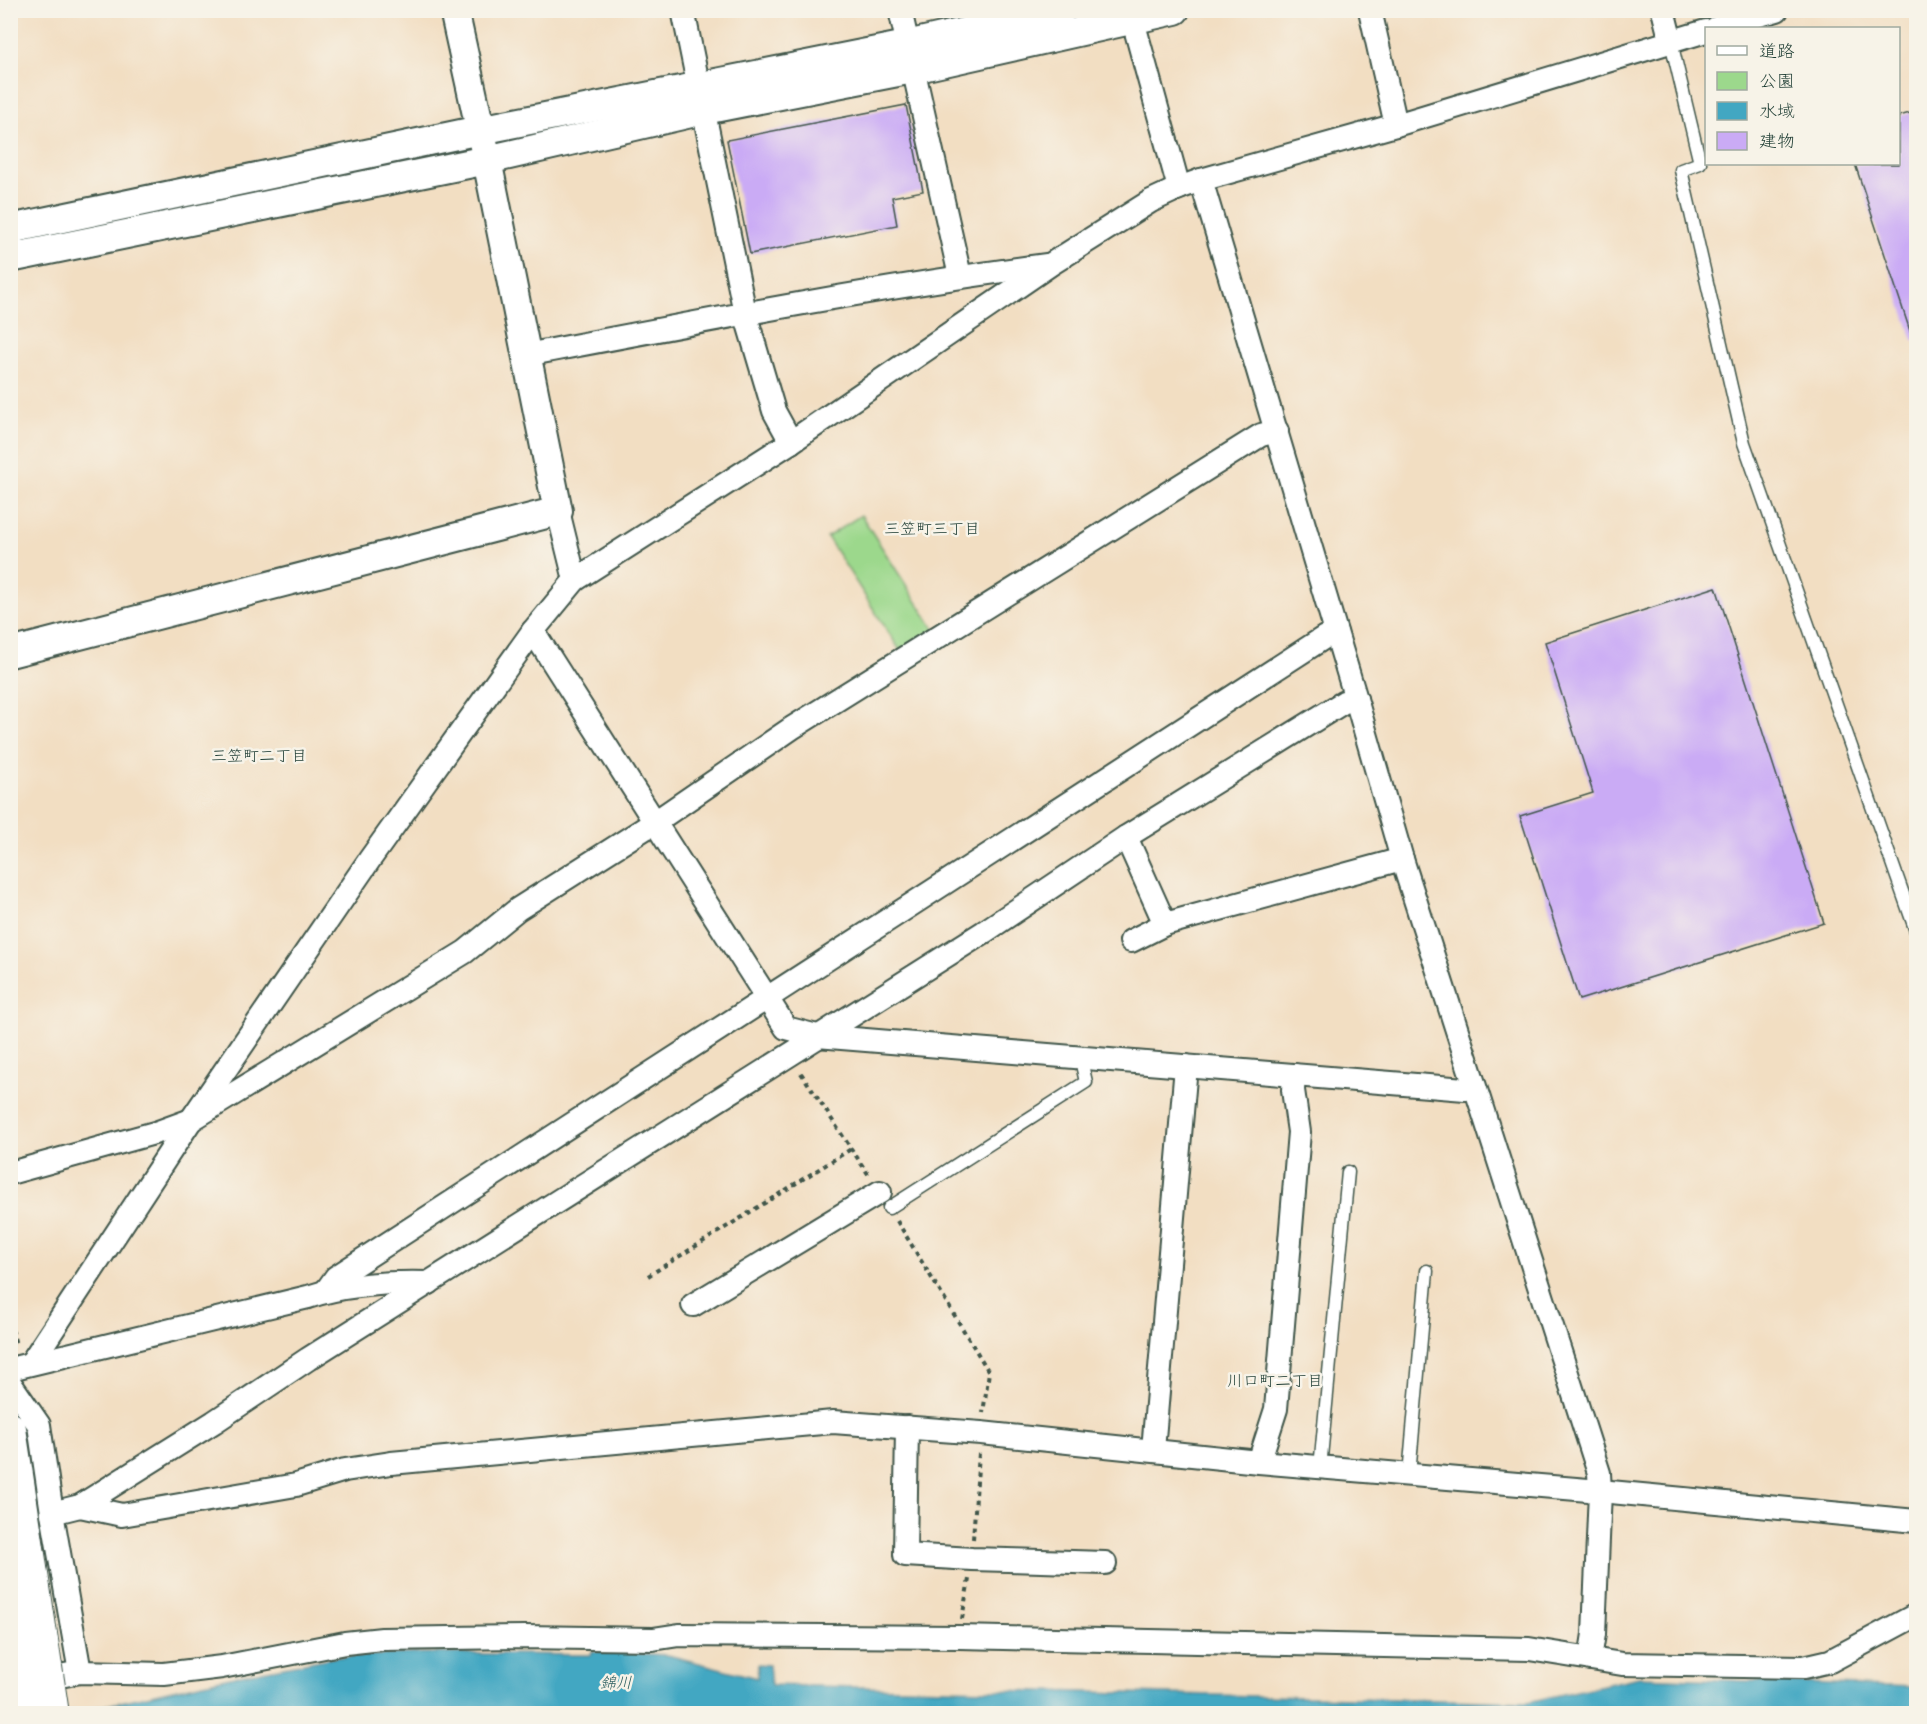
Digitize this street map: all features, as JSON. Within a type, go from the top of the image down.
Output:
[{"type":"main road","points":[[10,1429],[28,1713]]},
{"type":"main road","points":[[10,1603],[26,1674],[53,1713]]},
{"type":"street","points":[[454,10],[487,160],[558,511],[575,580]]},
{"type":"street","points":[[683,10],[745,313],[774,411],[791,442]]},
{"type":"street","points":[[900,10],[960,276]]},
{"type":"street","points":[[910,57],[1060,10]]},
{"type":"street","points":[[10,229],[480,130],[701,98],[910,57],[1175,10]]},
{"type":"street","points":[[1370,10],[1396,125]]},
{"type":"street","points":[[1663,10],[1671,42]]},
{"type":"street","points":[[1719,27],[1777,10]]},
{"type":"street","points":[[1132,16],[1179,188]]},
{"type":"street","points":[[21,1366],[363,868],[533,632],[575,580],[791,442],[1051,264],[1151,201],[1202,180],[1396,125],[1705,32]]},
{"type":"street","points":[[10,258],[487,160],[701,98]]},
{"type":"street","points":[[1202,180],[1402,859],[1599,1473],[1594,1634],[1590,1659]]},
{"type":"street","points":[[526,355],[745,313],[960,276],[1051,264]]},
{"type":"street","points":[[10,1173],[158,1132],[191,1120],[465,952],[518,909],[655,822],[813,715],[1261,435],[1277,431]]},
{"type":"street","points":[[10,653],[558,511]]},
{"type":"street","points":[[533,632],[786,1028],[817,1036],[1466,1089],[1474,1086]]},
{"type":"street","points":[[326,1291],[336,1277],[1325,637],[1336,633]]},
{"type":"street","points":[[52,1513],[80,1506],[984,932],[1126,837],[1344,702],[1356,699]]},
{"type":"street","points":[[1126,837],[1165,924]]},
{"type":"street","points":[[1131,940],[1165,924],[1402,859]]},
{"type":"street","points":[[1153,1450],[1186,1066]]},
{"type":"street","points":[[1259,1462],[1276,1410],[1299,1132],[1293,1090],[1294,1075]]},
{"type":"street","points":[[693,1305],[885,1200]]},
{"type":"street","points":[[21,1366],[326,1291],[379,1284],[429,1283]]},
{"type":"street","points":[[10,1383],[39,1425],[80,1672]]},
{"type":"street","points":[[80,1506],[122,1515],[296,1485],[345,1470],[391,1463],[833,1422],[981,1432],[1320,1468],[1600,1491],[1917,1521]]},
{"type":"street","points":[[906,1427],[904,1555],[1105,1563]]},
{"type":"street","points":[[26,1674],[80,1672],[164,1674],[222,1667],[345,1643],[382,1640],[525,1637],[653,1639],[679,1635],[958,1637],[1529,1649],[1622,1664],[1804,1667],[1830,1662],[1917,1615]]},
{"type":"lane","points":[[1671,42],[1700,163],[1681,170],[1744,443],[1917,931]]},
{"type":"lane","points":[[885,1200],[1086,1082],[1083,1057]]},
{"type":"lane","points":[[1320,1468],[1348,1172]]},
{"type":"lane","points":[[1409,1475],[1427,1271]]},
{"type":"path","points":[[789,1055],[885,1200],[988,1372],[981,1432],[972,1559],[958,1637]]},
{"type":"path","points":[[648,1276],[851,1149]]},
{"type":"green space","points":[[861,515],[935,630],[901,652],[827,537]]},
{"type":"water","name":"錦川","points":[[592,1651],[668,1655],[757,1678],[758,1664],[769,1665],[771,1685],[1528,1702],[1639,1677],[1916,1687],[1916,1714],[68,1714],[230,1677],[336,1657],[424,1653],[591,1655]]},
{"type":"building","points":[[906,105],[923,191],[892,197],[897,225],[750,254],[727,140]]},
{"type":"building","points":[[1917,111],[1917,340],[1913,340],[1855,165],[1900,165],[1900,116]]},
{"type":"building","points":[[1716,587],[1824,923],[1579,1000],[1520,816],[1593,793],[1545,642]]},
{"type":"district","name":"三笠町三丁目","points":[[932,529]]},
{"type":"district","name":"三笠町二丁目","points":[[259,756]]},
{"type":"district","name":"川口町二丁目","points":[[1275,1381]]}]
